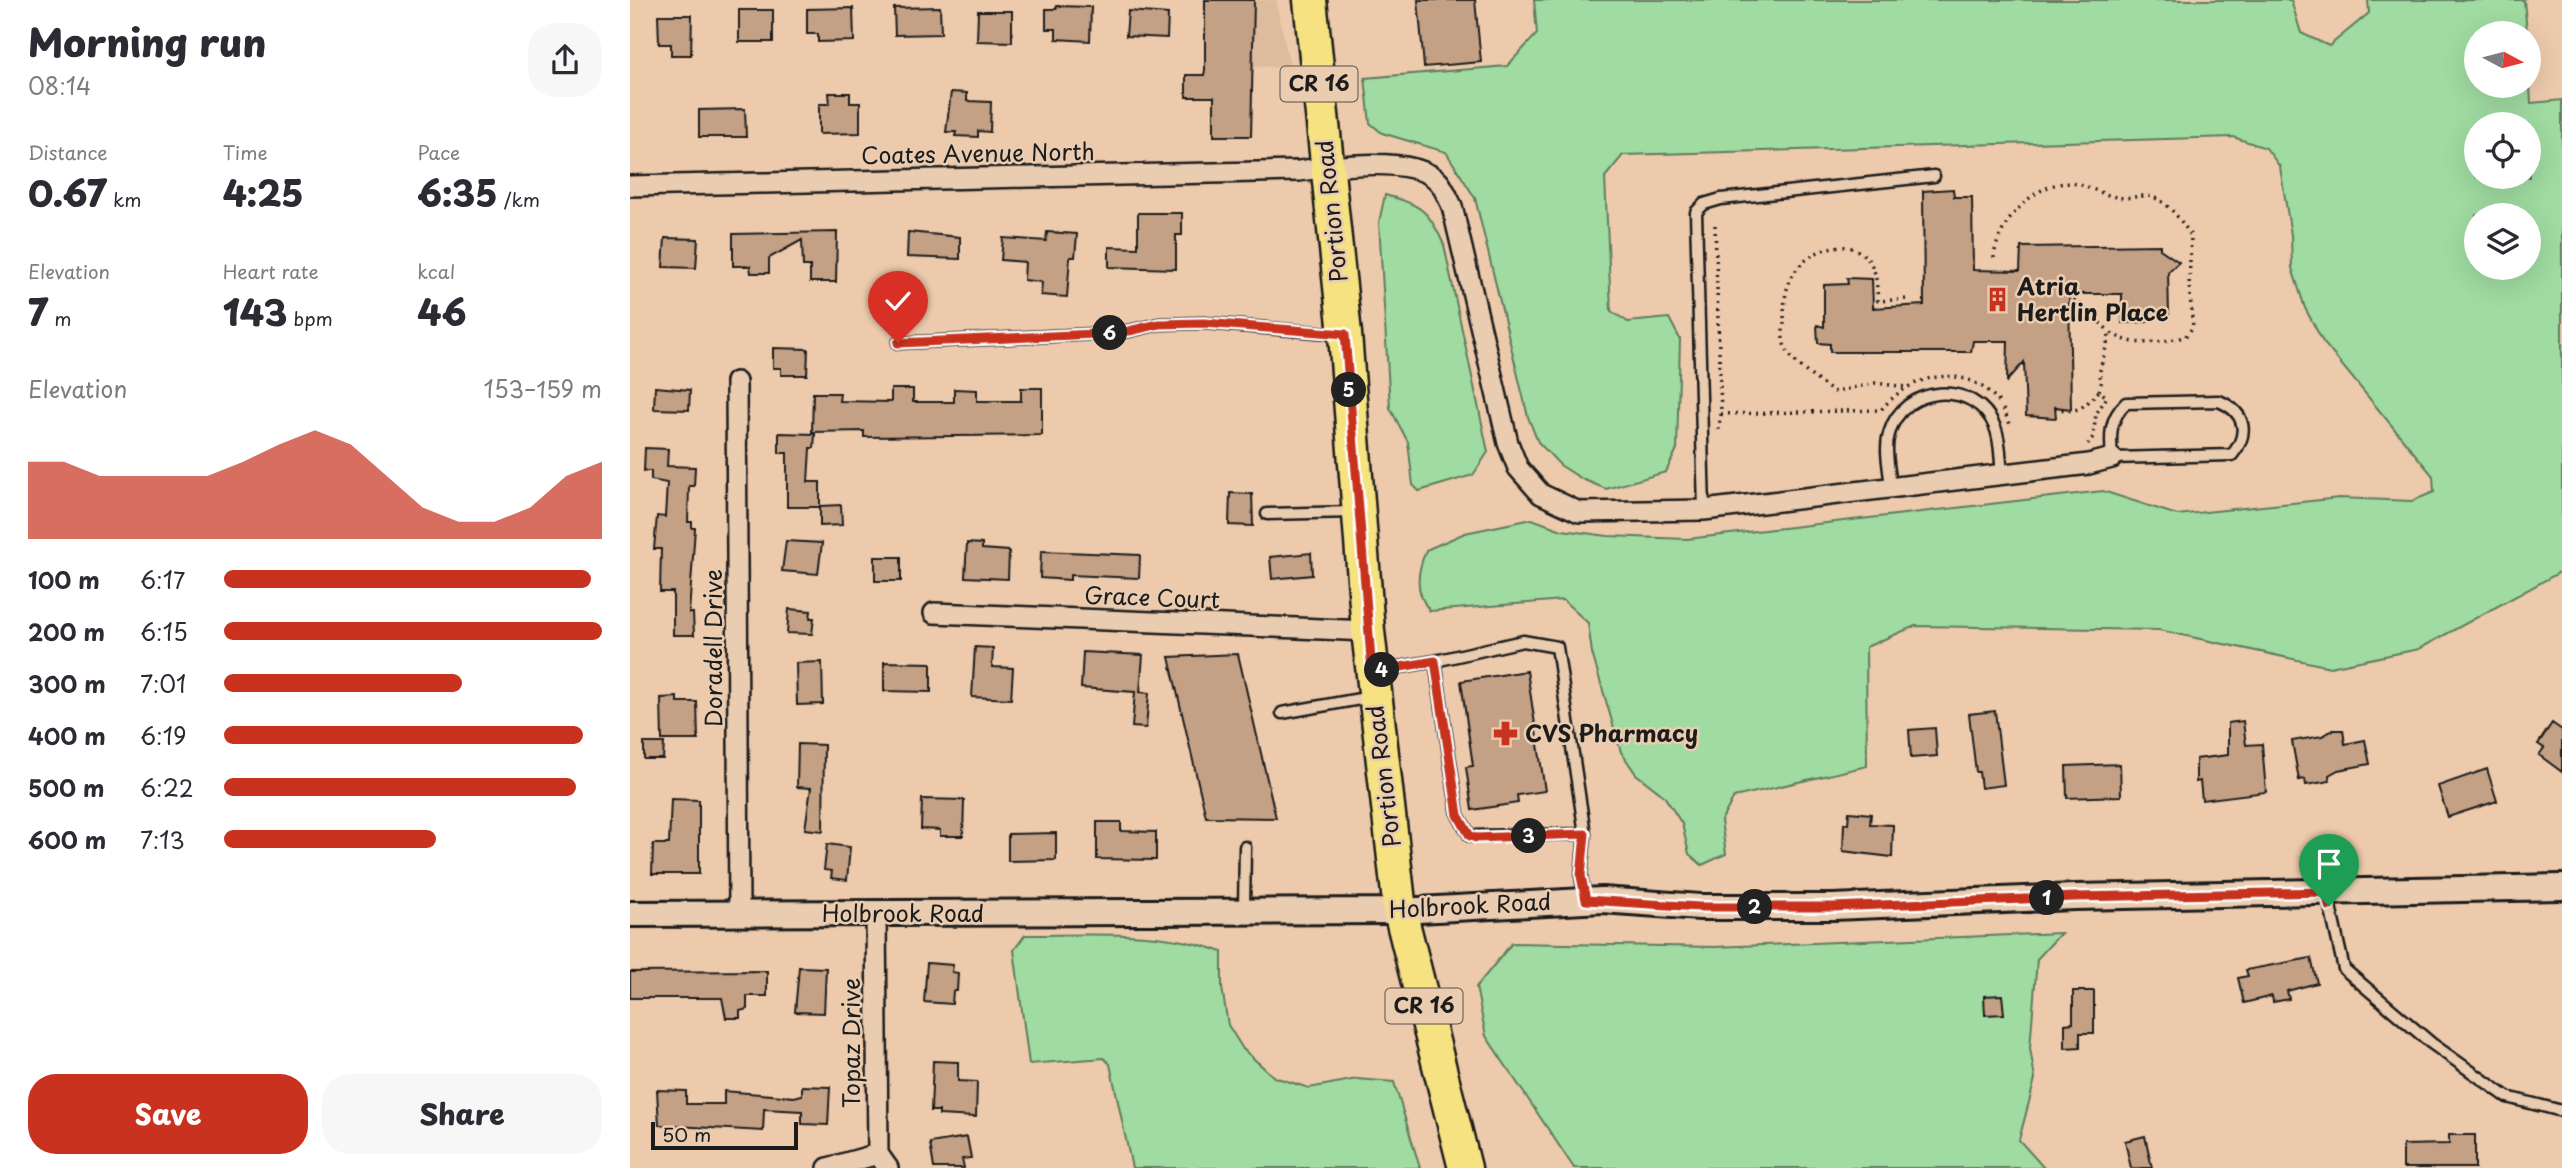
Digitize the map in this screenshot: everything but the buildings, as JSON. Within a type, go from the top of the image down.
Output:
[{"type":"main road","name":"Portion Road","points":[[1310,0],[1345,334],[1373,684],[1400,911],[1465,1168]]},
{"type":"street","name":"Coates Avenue North","points":[[630,186],[1299,171],[1327,167]]},
{"type":"street","points":[[1327,167],[1419,168],[1438,181],[1452,205],[1508,443],[1518,468],[1541,494],[1579,512],[1704,510],[2090,464],[2112,458]]},
{"type":"street","name":"Doradell Drive","points":[[736,382],[739,913]]},
{"type":"street","name":"Grace Court","points":[[934,614],[1368,631]]},
{"type":"street","name":"Holbrook Road","points":[[630,914],[1400,911],[1586,900],[1700,907],[1833,907],[2075,897],[2562,887]]},
{"type":"street","name":"Topaz Drive","points":[[876,914],[883,1161]]},
{"type":"street","points":[[828,1168],[883,1161]]},
{"type":"lane","points":[[1704,510],[1696,212],[1704,204],[1721,199],[1934,176]]},
{"type":"lane","points":[[898,343],[1095,334],[1129,331],[1159,324],[1204,323],[1345,334]]},
{"type":"lane","points":[[1891,488],[1888,435],[1898,413],[1913,400],[1931,393],[1950,393],[1971,400],[1986,412],[1996,428],[2002,474]]},
{"type":"lane","points":[[2219,401],[2232,406],[2241,416],[2244,429],[2240,445],[2232,455],[2112,458],[2112,424],[2118,411],[2126,403],[2219,401]]},
{"type":"lane","points":[[1267,514],[1358,513]]},
{"type":"lane","points":[[1282,713],[1435,661],[1523,640],[1557,647],[1585,834],[1581,876],[1586,900]]},
{"type":"lane","points":[[1435,661],[1458,815],[1470,836],[1585,834]]},
{"type":"lane","points":[[1244,912],[1245,847]]},
{"type":"lane","points":[[2327,892],[2344,969],[2431,1043],[2507,1097],[2562,1111]]},
{"type":"path","points":[[1994,258],[2001,235],[2025,202],[2057,184],[2094,187],[2106,195],[2119,198],[2146,195],[2166,205],[2191,236],[2189,285],[2193,327],[2185,337],[2147,344],[2123,342],[2069,295]]},
{"type":"path","points":[[1715,225],[1721,414],[1718,433]]},
{"type":"path","points":[[1906,299],[1878,301],[1875,274],[1867,259],[1850,247],[1835,245],[1816,252],[1798,267],[1788,284],[1783,343],[1793,360],[1833,392],[1875,383],[1906,387]]},
{"type":"path","points":[[2055,407],[2069,413],[2075,412],[2099,391],[2102,380],[2099,374],[2100,359],[2110,332]]},
{"type":"path","points":[[1721,414],[1881,410],[1906,387],[1924,378],[1949,375],[1978,383],[1997,400],[2009,418],[2011,429]]},
{"type":"path","points":[[2085,447],[2093,437],[2096,414],[2107,397],[2099,391]]},
{"type":"shaded area","points":[[1205,0],[1276,0],[1290,67],[1205,66]]},
{"type":"green space","points":[[1534,0],[2291,0],[2301,33],[2329,46],[2369,13],[2368,0],[2524,0],[2526,21],[2464,21],[2464,98],[2531,98],[2531,103],[2562,100],[2562,571],[2419,649],[2330,667],[2159,630],[1915,626],[1866,647],[1867,766],[1734,797],[1721,821],[1726,854],[1702,865],[1689,854],[1682,824],[1664,796],[1636,774],[1621,752],[1592,653],[1588,623],[1563,600],[1430,611],[1419,589],[1426,550],[1465,533],[1532,519],[1562,530],[1608,536],[1687,539],[2103,491],[2177,515],[2339,498],[2412,501],[2434,492],[2433,476],[2323,342],[2305,308],[2292,268],[2291,235],[2280,167],[2266,148],[2233,137],[1623,155],[1605,177],[1611,311],[1628,322],[1669,318],[1680,339],[1677,449],[1666,472],[1606,489],[1582,479],[1560,465],[1538,442],[1528,417],[1475,198],[1446,152],[1382,133],[1370,123],[1365,78],[1507,66],[1537,34]]},
{"type":"green space","points":[[1385,195],[1423,211],[1444,245],[1488,452],[1473,475],[1419,491],[1413,485],[1408,442],[1390,408],[1379,222]]},
{"type":"green space","points":[[2061,933],[2037,959],[2030,1048],[2035,1079],[2019,1140],[2044,1168],[1574,1168],[1486,1036],[1476,987],[1512,943],[1714,947]]},
{"type":"green space","points":[[1100,934],[1150,937],[1199,945],[1222,952],[1222,988],[1228,1025],[1243,1049],[1274,1077],[1309,1088],[1357,1079],[1394,1082],[1420,1168],[1132,1168],[1110,1064],[1104,1058],[1029,1064],[1014,950],[1025,935]]},
{"type":"place","name":"Atria Hertlin Place","points":[[1997,300]]},
{"type":"place","name":"CVS Pharmacy","points":[[1505,734]]},
{"type":"route","points":[[898,343],[1095,334],[1129,331],[1159,324],[1204,323],[1345,334],[1372,672],[1435,661],[1458,815],[1470,836],[1476,838],[1585,834],[1581,876],[1586,900],[1700,907],[1833,907],[2075,897],[2327,892],[2329,906]]}]
